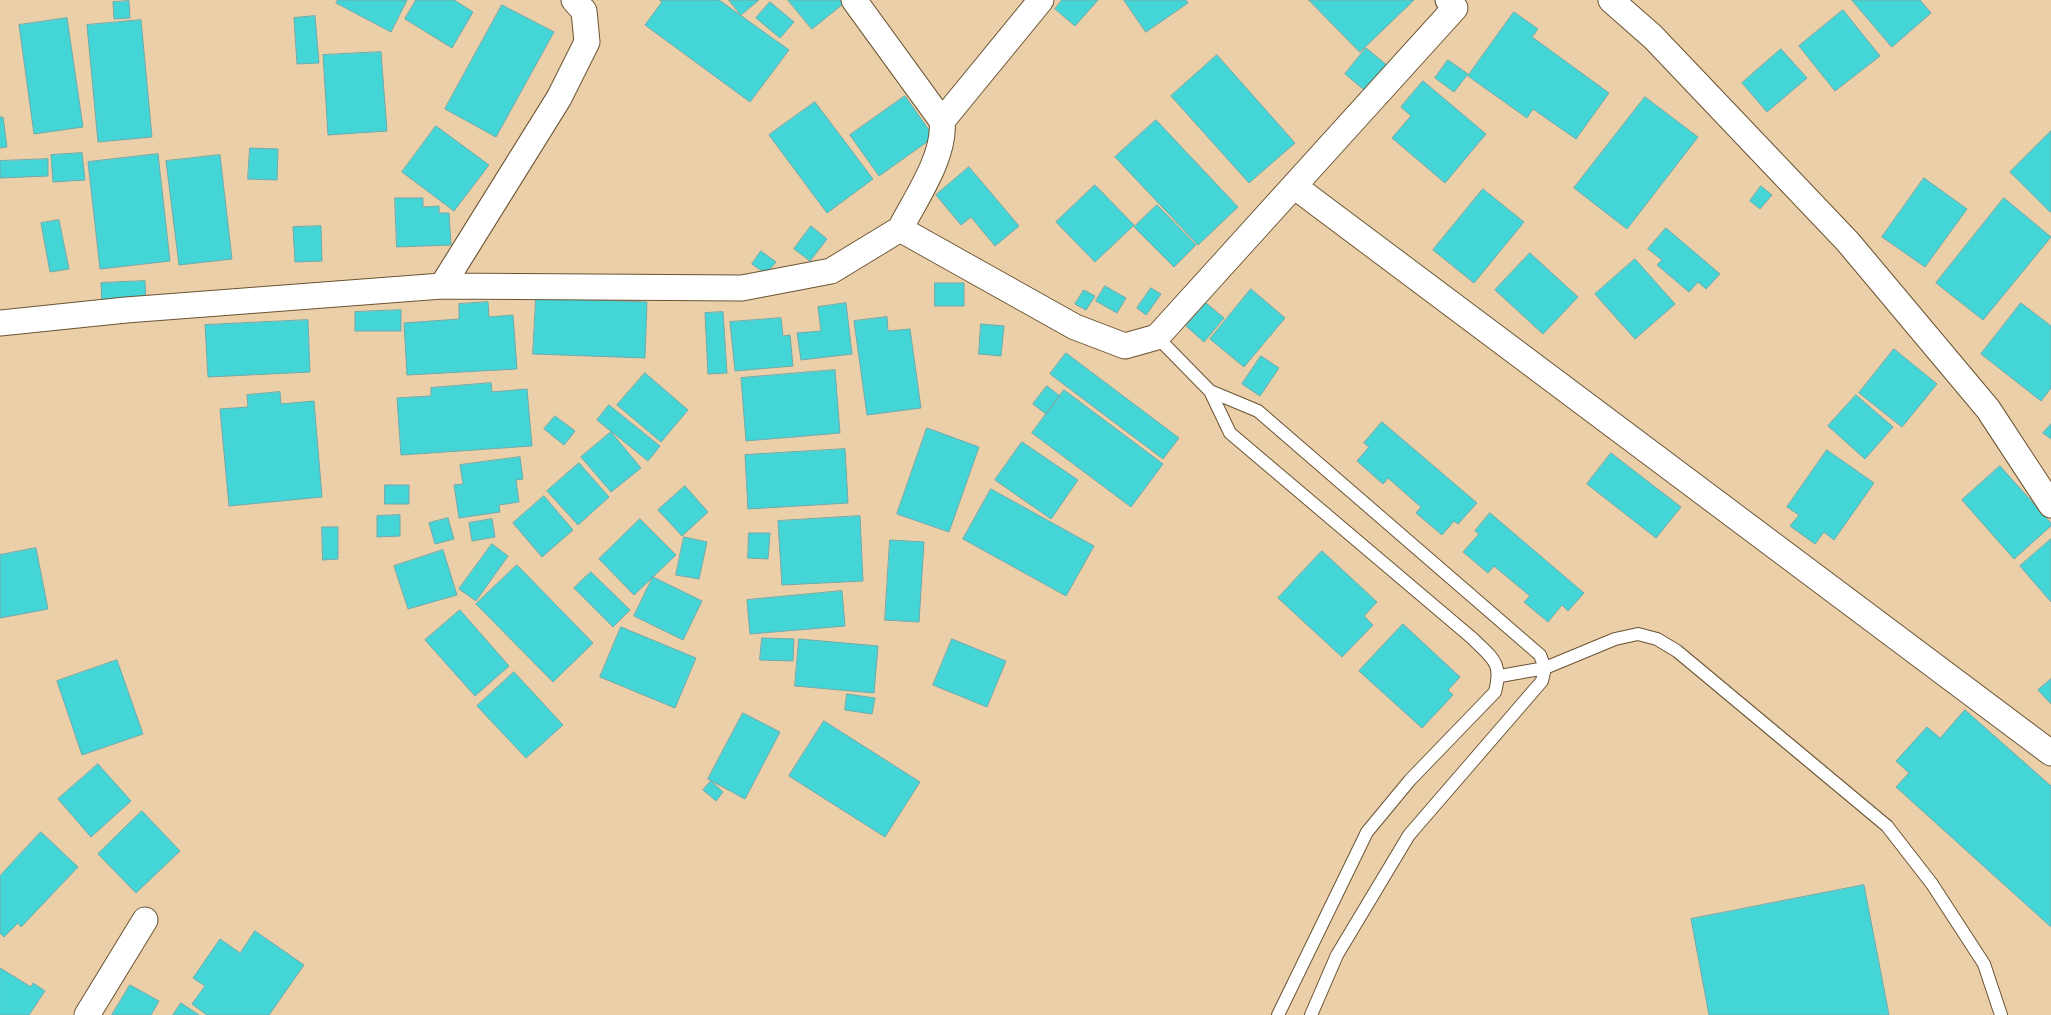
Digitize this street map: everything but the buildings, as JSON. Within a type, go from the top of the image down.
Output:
[{"type":"street","points":[[442,286],[558,98],[587,42],[584,11],[574,0]]},
{"type":"street","points":[[0,323],[126,310],[442,286],[742,288],[831,271],[900,229],[939,153],[944,134],[942,121],[854,0]]},
{"type":"street","points":[[942,121],[1041,0]]},
{"type":"street","points":[[1611,0],[1653,37],[1848,242],[1988,409],[2051,505]]},
{"type":"street","points":[[900,229],[1076,327],[1124,346],[1157,337],[1294,186],[1455,3]]},
{"type":"street","points":[[1294,186],[2051,753]]},
{"type":"street","points":[[86,1015],[145,920]]},
{"type":"lane","points":[[1157,337],[1210,391],[1230,433],[1472,638],[1494,660],[1500,676],[1495,692],[1410,780],[1367,832],[1278,1015]]},
{"type":"lane","points":[[1210,391],[1258,411],[1540,655],[1545,668],[1542,681],[1409,836],[1337,955],[1311,1015]]},
{"type":"lane","points":[[1500,676],[1545,668],[1615,639],[1638,634],[1657,639],[1678,651],[1887,826],[1932,884],[1984,964],[2001,1015]]}]
